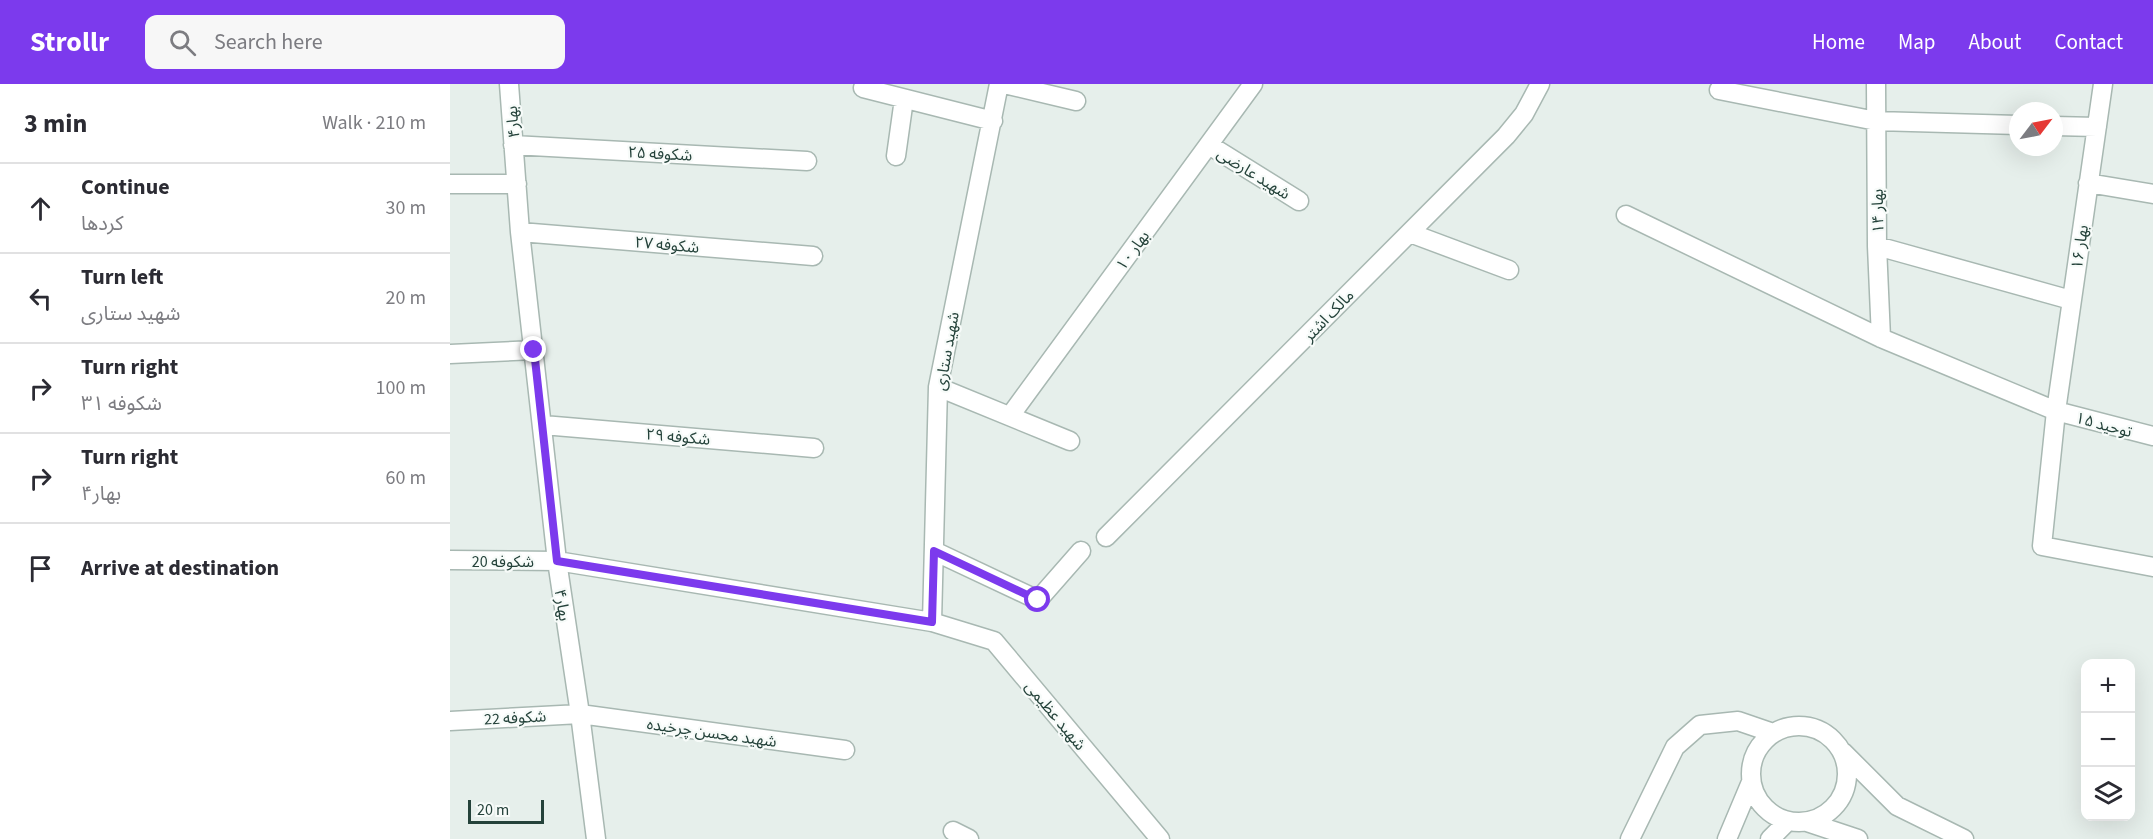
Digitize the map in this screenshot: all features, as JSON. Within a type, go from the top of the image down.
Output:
[{"type":"street","name":"بهار۴","points":[[509,84],[520,232],[557,561],[596,839]]},
{"type":"street","points":[[1002,84],[1076,101]]},
{"type":"street","name":"شهید ستاری","points":[[932,622],[938,387],[1002,84]]},
{"type":"street","name":"بهار ۱۰","points":[[1010,416],[1253,84]]},
{"type":"street","name":"مالک اشتر","points":[[1106,537],[1506,136],[1524,114],[1540,84]]},
{"type":"street","name":"بهار ۱۴","points":[[1876,84],[1877,246],[1881,338]]},
{"type":"street","name":"بهار ۱۶","points":[[2103,84],[2056,411],[2042,546],[2153,567]]},
{"type":"street","points":[[863,88],[993,121]]},
{"type":"street","points":[[1719,90],[1876,121],[2009,125]]},
{"type":"street","points":[[896,156],[904,99]]},
{"type":"street","points":[[2063,126],[2097,127]]},
{"type":"street","name":"شکوفه ۲۵","points":[[513,144],[807,161]]},
{"type":"street","name":"شهید عارضی","points":[[1209,145],[1299,201]]},
{"type":"street","points":[[2088,183],[2153,194]]},
{"type":"street","points":[[450,184],[517,184]]},
{"type":"street","name":"توحید ۱۵","points":[[1626,215],[1881,338],[2056,411],[2153,436]]},
{"type":"street","name":"شکوفه ۲۷","points":[[520,232],[813,256]]},
{"type":"street","points":[[1410,232],[1509,270]]},
{"type":"street","points":[[1877,246],[2071,300]]},
{"type":"street","points":[[450,354],[534,350]]},
{"type":"street","points":[[938,387],[1070,441]]},
{"type":"street","name":"شکوفه ۲۹","points":[[543,424],[814,448]]},
{"type":"street","points":[[934,551],[1038,600],[1081,551]]},
{"type":"street","name":"شکوفه 20","points":[[450,560],[557,561],[932,622]]},
{"type":"street","name":"شهید عظیمی","points":[[932,622],[994,641],[1160,839]]},
{"type":"street","name":"شکوفه 22","points":[[450,721],[580,714]]},
{"type":"street","name":"شهید محسن چرخیده","points":[[580,714],[845,750]]},
{"type":"street","points":[[1630,839],[1675,747],[1701,725],[1738,721],[1773,733]]},
{"type":"street","points":[[1727,839],[1751,782],[1752,763],[1759,746],[1773,733],[1790,726],[1809,727],[1826,735],[1897,806],[1964,839]]},
{"type":"street","points":[[1807,822],[1824,815],[1838,802],[1846,785],[1846,766],[1839,748]]},
{"type":"street","points":[[1751,782],[1758,799],[1771,813],[1788,821],[1807,822],[1858,839]]},
{"type":"street","points":[[1770,839],[1788,821]]},
{"type":"route","points":[[534,350],[557,561],[932,622],[934,551],[1038,600]]}]
